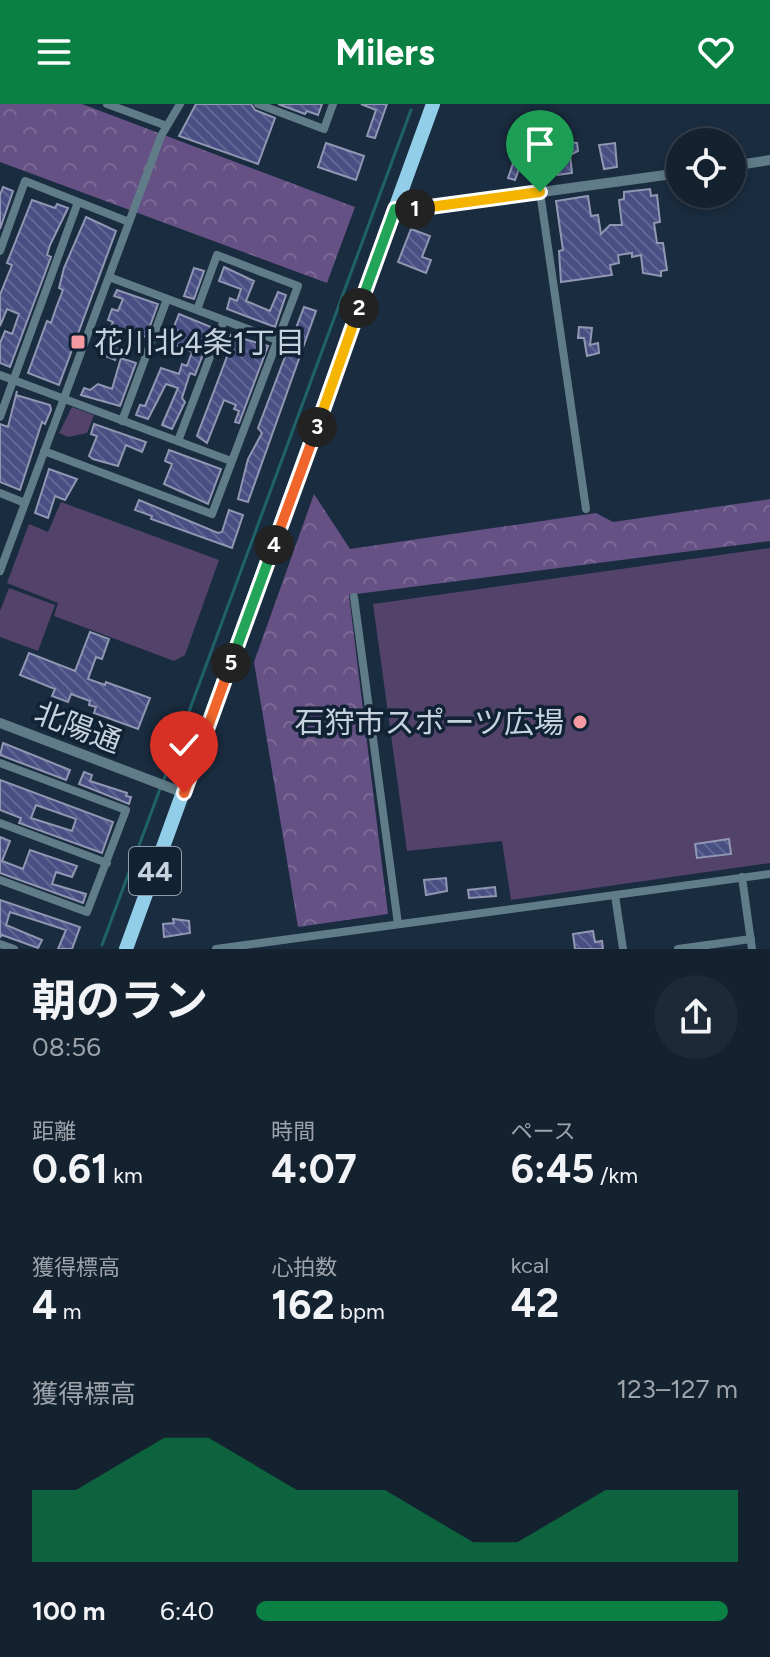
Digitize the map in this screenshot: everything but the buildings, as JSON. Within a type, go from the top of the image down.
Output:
[{"type":"main road","name":"44","points":[[126,949],[433,104]]},
{"type":"street","points":[[107,104],[167,126]]},
{"type":"street","points":[[0,571],[129,222],[167,126],[180,104]]},
{"type":"street","points":[[258,104],[324,129],[333,104]]},
{"type":"street","points":[[746,164],[770,160]]},
{"type":"street","points":[[395,209],[411,210],[666,175]]},
{"type":"street","points":[[0,251],[25,181],[129,222]]},
{"type":"street","points":[[540,192],[586,509]]},
{"type":"street","points":[[0,417],[78,202]]},
{"type":"street","points":[[44,451],[212,514],[298,286],[217,255],[197,310]]},
{"type":"street","points":[[109,277],[277,340]]},
{"type":"street","points":[[122,421],[167,299]]},
{"type":"street","points":[[178,441],[224,320]]},
{"type":"street","points":[[0,375],[231,461]]},
{"type":"street","points":[[0,493],[25,503]]},
{"type":"street","points":[[354,597],[398,924]]},
{"type":"street","name":"北陽通","points":[[0,723],[184,793]]},
{"type":"street","points":[[0,763],[126,810],[87,912],[0,880]]},
{"type":"street","points":[[0,823],[107,863]]},
{"type":"street","points":[[216,949],[291,944],[398,924],[770,874]]},
{"type":"street","points":[[678,949],[752,944],[742,877]]},
{"type":"street","points":[[615,895],[623,949]]},
{"type":"street","points":[[0,944],[11,949]]},
{"type":"shaded area","points":[[72,407],[94,415],[87,433],[68,437],[59,433]]},
{"type":"shaded area","points":[[61,502],[219,560],[185,655],[174,661],[54,616],[58,603],[7,583],[29,524],[48,532]]},
{"type":"shaded area","name":"石狩市スポーツ広場","points":[[770,548],[770,863],[511,900],[502,841],[407,851],[373,604]]},
{"type":"shaded area","points":[[9,588],[55,605],[38,651],[0,637],[0,611]]},
{"type":"green space","points":[[0,104],[82,104],[355,207],[327,283],[0,162]]},
{"type":"green space","points":[[314,494],[350,549],[596,513],[613,522],[770,499],[770,541],[349,595],[388,914],[298,927],[254,662]]},
{"type":"waterway","points":[[163,782],[411,110]]},
{"type":"waterway","points":[[102,945],[160,789]]},
{"type":"place","name":"花川北4条1丁目","points":[[78,342]]},
{"type":"place","name":"石狩市スポーツ広場","points":[[580,722]]},
{"type":"route","points":[[184,793],[395,209],[411,210],[540,192]]}]
